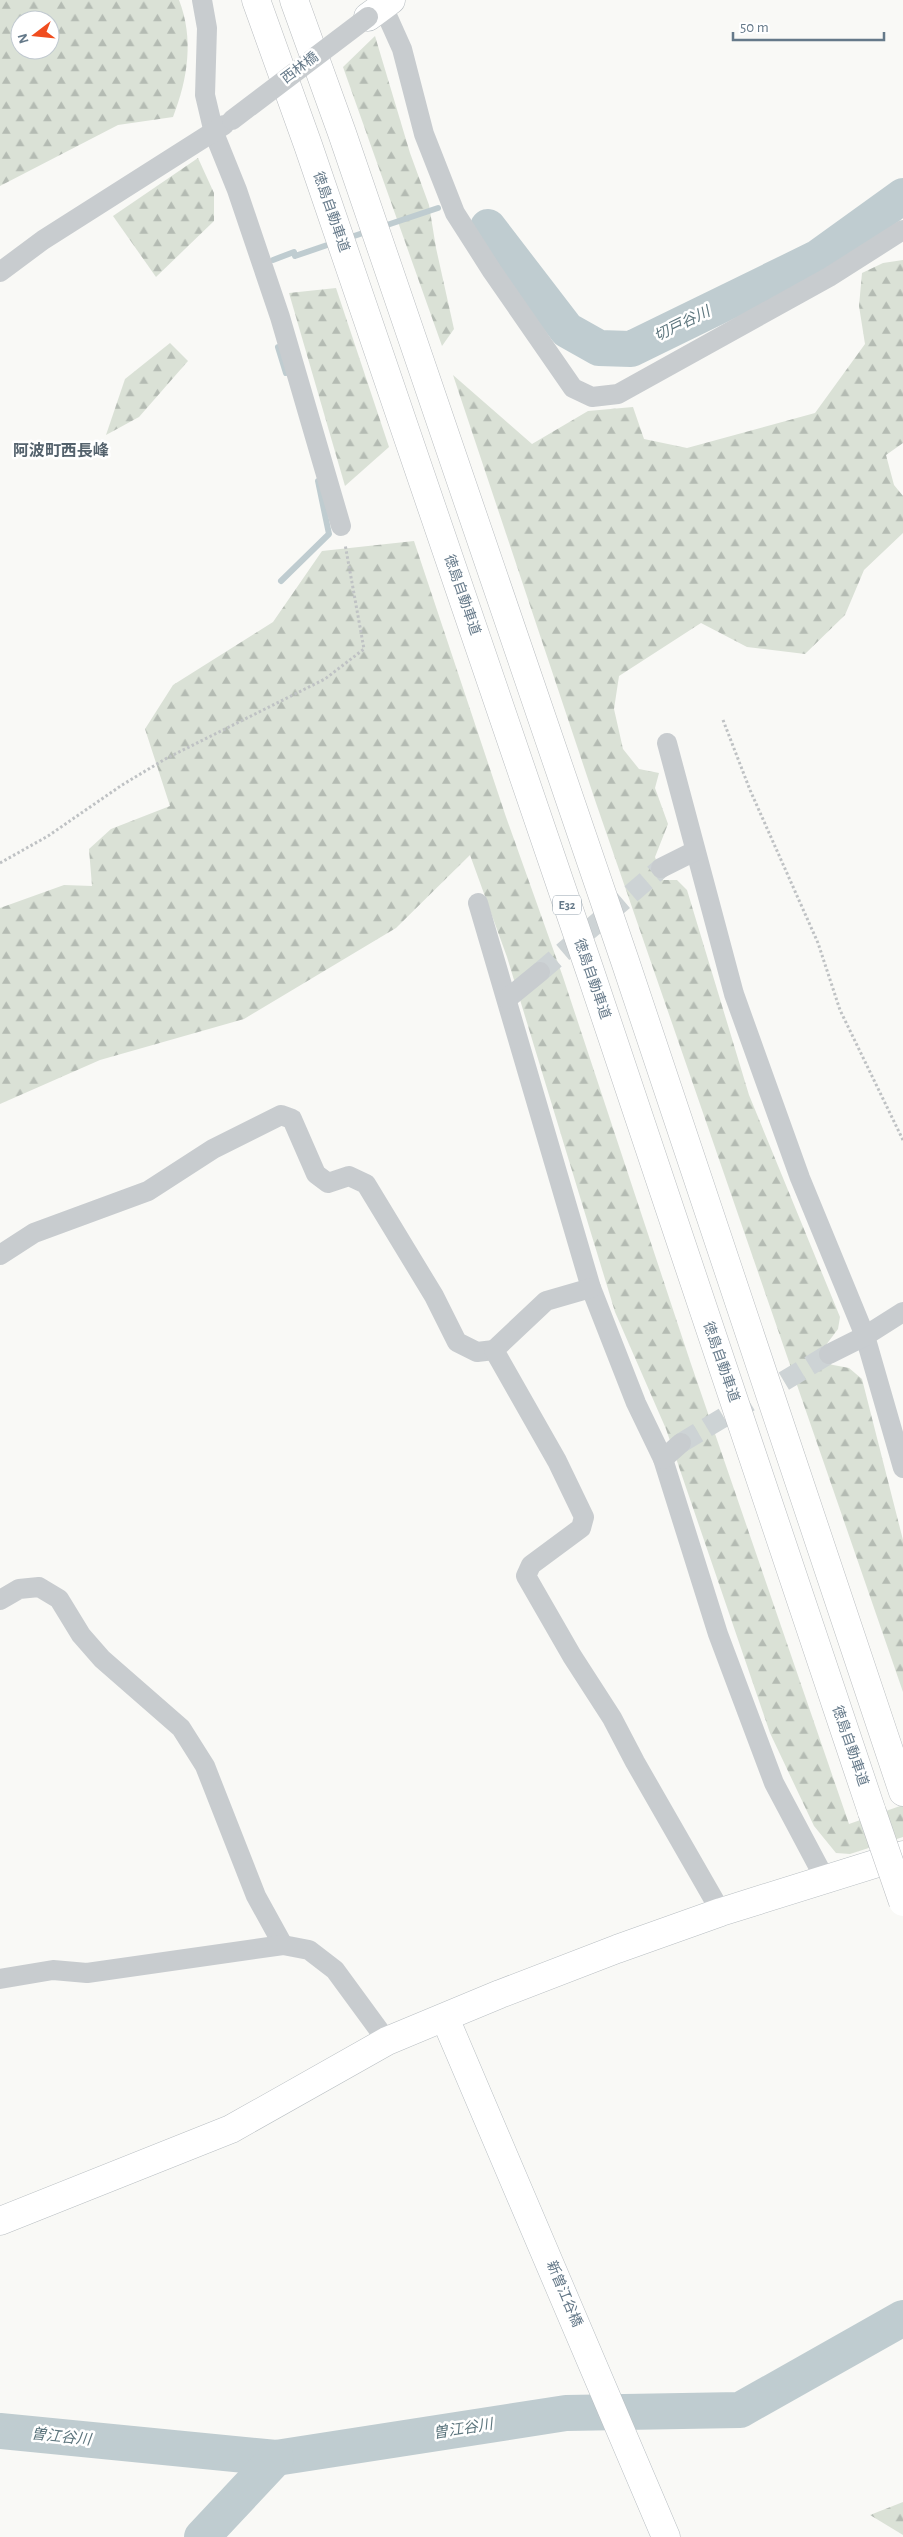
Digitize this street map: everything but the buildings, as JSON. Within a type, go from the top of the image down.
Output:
[{"type":"main road","name":"徳島自動車道","points":[[256,0],[308,145],[577,934],[903,1902]]},
{"type":"main road","points":[[294,0],[342,133],[625,961],[903,1792]]},
{"type":"main road","points":[[0,2221],[231,2129],[387,2041],[608,1952],[721,1912],[903,1855]]},
{"type":"main road","name":"新曽江谷橋","points":[[445,2018],[666,2537]]},
{"type":"street","points":[[202,0],[207,28],[205,95],[214,133],[237,190],[280,317],[341,526]]},
{"type":"street","points":[[381,6],[402,49],[424,134],[456,212],[492,271],[573,388],[592,397],[618,394],[829,277],[903,230]]},
{"type":"street","name":"西林橋","points":[[0,272],[43,240],[214,133],[381,6]]},
{"type":"street","points":[[667,743],[734,994],[800,1178],[865,1336],[903,1468]]},
{"type":"street","points":[[661,868],[695,851]]},
{"type":"street","points":[[478,903],[591,1288],[636,1403],[663,1459],[718,1634],[774,1783],[825,1879]]},
{"type":"street","points":[[507,998],[540,972]]},
{"type":"street","points":[[0,1255],[34,1233],[148,1191],[213,1149],[281,1115],[292,1119],[316,1174],[328,1183],[349,1176],[366,1184],[434,1296],[458,1342],[477,1352],[494,1350],[546,1301],[591,1288]]},
{"type":"street","points":[[829,1354],[865,1336],[903,1312]]},
{"type":"street","points":[[494,1350],[557,1461],[584,1517],[581,1528],[531,1565],[526,1576],[572,1656],[612,1718],[721,1912]]},
{"type":"street","points":[[663,1459],[681,1443]]},
{"type":"street","points":[[0,1600],[19,1589],[39,1587],[58,1599],[81,1635],[102,1659],[181,1728],[205,1766],[256,1896],[283,1945]]},
{"type":"street","points":[[0,1979],[52,1970],[87,1973],[283,1945],[310,1950],[335,1970],[387,2041]]},
{"type":"path","points":[[0,863],[48,836],[122,785],[167,758],[326,679],[364,649],[341,526]]},
{"type":"path","points":[[724,720],[750,790],[818,943],[840,1010],[903,1140]]},
{"type":"green space","points":[[0,0],[179,0],[184,14],[188,44],[182,88],[173,117],[118,125],[0,186]]},
{"type":"green space","points":[[375,36],[410,153],[429,205],[436,248],[454,329],[442,346],[343,67]]},
{"type":"green space","points":[[198,158],[214,193],[214,221],[156,277],[113,216]]},
{"type":"green space","points":[[903,260],[903,443],[886,455],[894,485],[903,496],[903,533],[864,570],[845,615],[805,654],[747,647],[701,623],[619,676],[614,709],[623,749],[639,769],[659,773],[655,788],[668,824],[655,857],[663,880],[677,880],[687,890],[749,1095],[840,1317],[838,1329],[823,1349],[828,1364],[849,1368],[862,1379],[903,1540],[903,1692],[596,803],[453,375],[532,444],[588,411],[633,407],[644,439],[687,448],[815,413],[865,344],[859,306],[862,273],[883,263]]},
{"type":"green space","points":[[336,288],[389,447],[345,486],[289,293]]},
{"type":"green space","points":[[170,343],[188,361],[139,417],[106,435],[125,379]]},
{"type":"green space","points":[[414,541],[506,817],[563,977],[690,1361],[849,1824],[903,1805],[903,1837],[850,1854],[836,1853],[814,1826],[770,1733],[666,1429],[615,1312],[507,957],[470,855],[396,928],[244,1019],[100,1060],[0,1104],[0,908],[64,885],[92,886],[89,849],[111,829],[170,806],[145,729],[173,685],[273,622],[322,551]]},
{"type":"green space","points":[[903,2502],[903,2535],[870,2515]]},
{"type":"waterway","name":"切戸谷川","points":[[488,227],[567,330],[599,348],[631,349],[817,258],[903,196]]},
{"type":"waterway","points":[[381,227],[438,208]]},
{"type":"waterway","points":[[348,238],[369,231]]},
{"type":"waterway","points":[[273,260],[294,252],[295,256],[336,242]]},
{"type":"waterway","points":[[278,347],[286,373]]},
{"type":"waterway","points":[[281,581],[329,534],[318,481]]},
{"type":"waterway","name":"曽江谷川","points":[[0,2431],[276,2458],[566,2413],[740,2410],[903,2318]]},
{"type":"waterway","points":[[202,2537],[276,2458]]},
{"type":"tunnel","points":[[540,972],[661,868]]},
{"type":"tunnel","points":[[681,1443],[829,1354]]},
{"type":"district","name":"阿波町西長峰","points":[[61,451]]}]
